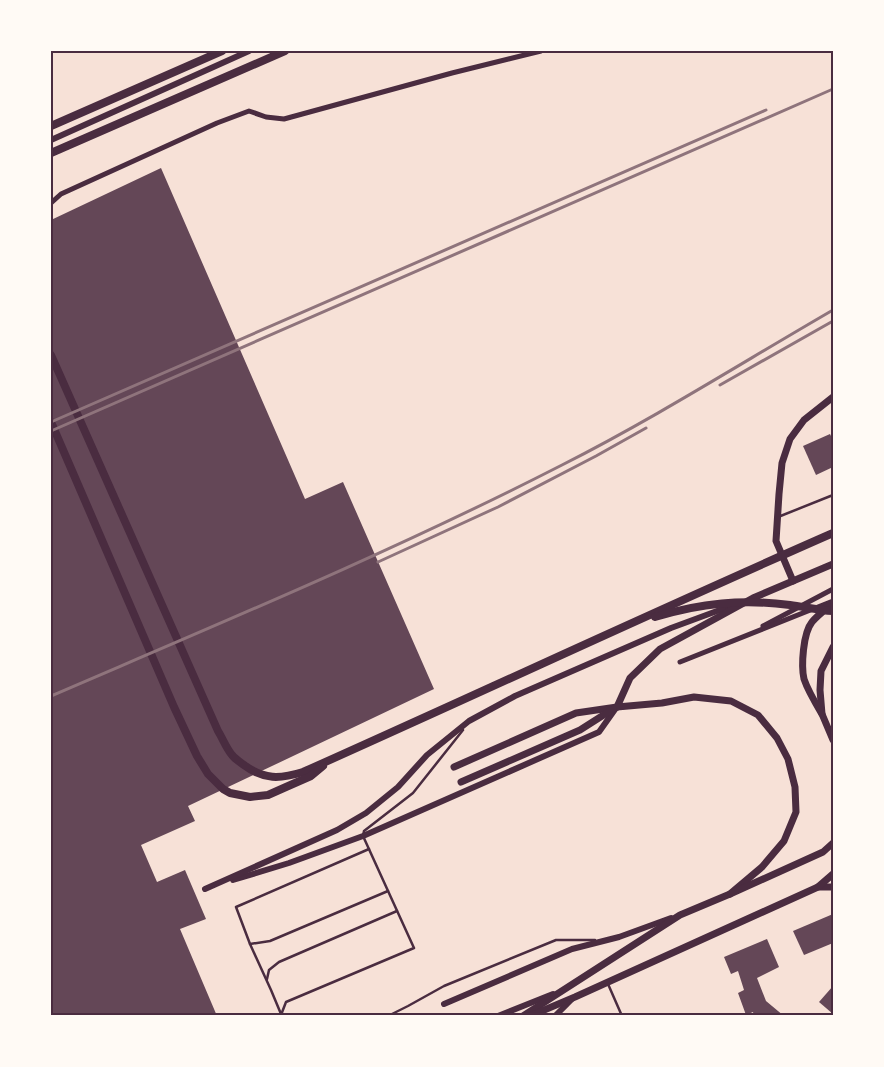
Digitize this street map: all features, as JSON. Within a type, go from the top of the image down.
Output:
[{"type":"highway","points":[[51,126],[222,51]]},
{"type":"highway","points":[[51,153],[286,51]]},
{"type":"highway","points":[[51,355],[218,731],[233,756],[250,769],[269,777],[293,775],[330,760],[833,533]]},
{"type":"highway","points":[[51,422],[174,707],[197,756],[208,774],[223,789],[230,793],[250,797],[268,794],[311,776],[330,760]]},
{"type":"highway","points":[[627,625],[679,610],[739,601],[833,611]]},
{"type":"main road","points":[[793,581],[776,541],[782,463],[790,440],[804,420],[833,397]]},
{"type":"main road","points":[[462,782],[580,730],[617,707],[630,678],[660,649],[754,598],[833,564]]},
{"type":"main road","points":[[833,602],[811,623],[805,637],[803,650],[804,679],[833,740]]},
{"type":"main road","points":[[822,714],[821,672],[833,647]]},
{"type":"main road","points":[[454,767],[576,713],[662,703],[694,697],[731,701],[758,715],[777,738],[788,759],[795,788],[796,812],[784,841],[762,867],[730,894]]},
{"type":"main road","points":[[523,1016],[680,915],[823,852],[833,843]]},
{"type":"main road","points":[[530,1016],[818,887],[833,874]]},
{"type":"main road","points":[[818,887],[833,887]]},
{"type":"street","points":[[51,140],[249,51]]},
{"type":"street","points":[[51,204],[61,194],[217,122],[249,111],[266,117],[284,119],[541,51]]},
{"type":"street","points":[[738,639],[833,590]]},
{"type":"street","points":[[617,707],[598,732],[363,836],[288,863],[205,889],[337,830],[366,813],[398,787],[427,754],[469,721],[515,696],[671,628],[754,598]]},
{"type":"street","points":[[680,662],[833,602]]},
{"type":"street","points":[[444,1004],[572,949],[619,937],[680,915]]},
{"type":"street","points":[[498,1016],[558,992]]},
{"type":"street","points":[[555,1016],[575,997]]},
{"type":"lane","points":[[778,517],[833,495]]},
{"type":"lane","points":[[281,1015],[286,1002],[414,948],[363,836],[364,831],[412,793],[469,721]]},
{"type":"lane","points":[[281,1015],[236,907],[369,849]]},
{"type":"lane","points":[[250,944],[270,941],[388,891]]},
{"type":"lane","points":[[266,980],[269,970],[278,962],[398,911]]},
{"type":"lane","points":[[388,1016],[444,986],[556,940],[604,940]]},
{"type":"lane","points":[[607,982],[622,1016]]},
{"type":"building","points":[[161,168],[305,499],[343,482],[434,689],[188,806],[195,821],[141,845],[157,882],[185,870],[206,919],[180,929],[217,1016],[51,1016],[51,220]]},
{"type":"building","points":[[830,434],[833,440],[833,467],[816,475],[803,446]]},
{"type":"building","points":[[833,914],[833,943],[804,955],[793,931]]},
{"type":"building","points":[[767,939],[779,967],[757,978],[766,1001],[784,1016],[754,1016],[753,1012],[746,1015],[738,993],[744,990],[738,971],[731,974],[724,957]]},
{"type":"building","points":[[833,986],[833,1014],[819,1002]]},
{"type":"railway","points":[[51,431],[833,89]]},
{"type":"railway","points":[[51,422],[766,110]]},
{"type":"railway","points":[[51,696],[309,585],[436,527],[562,465],[631,428],[833,310]]},
{"type":"railway","points":[[720,385],[833,321]]},
{"type":"railway","points":[[378,562],[498,507],[646,428]]}]
